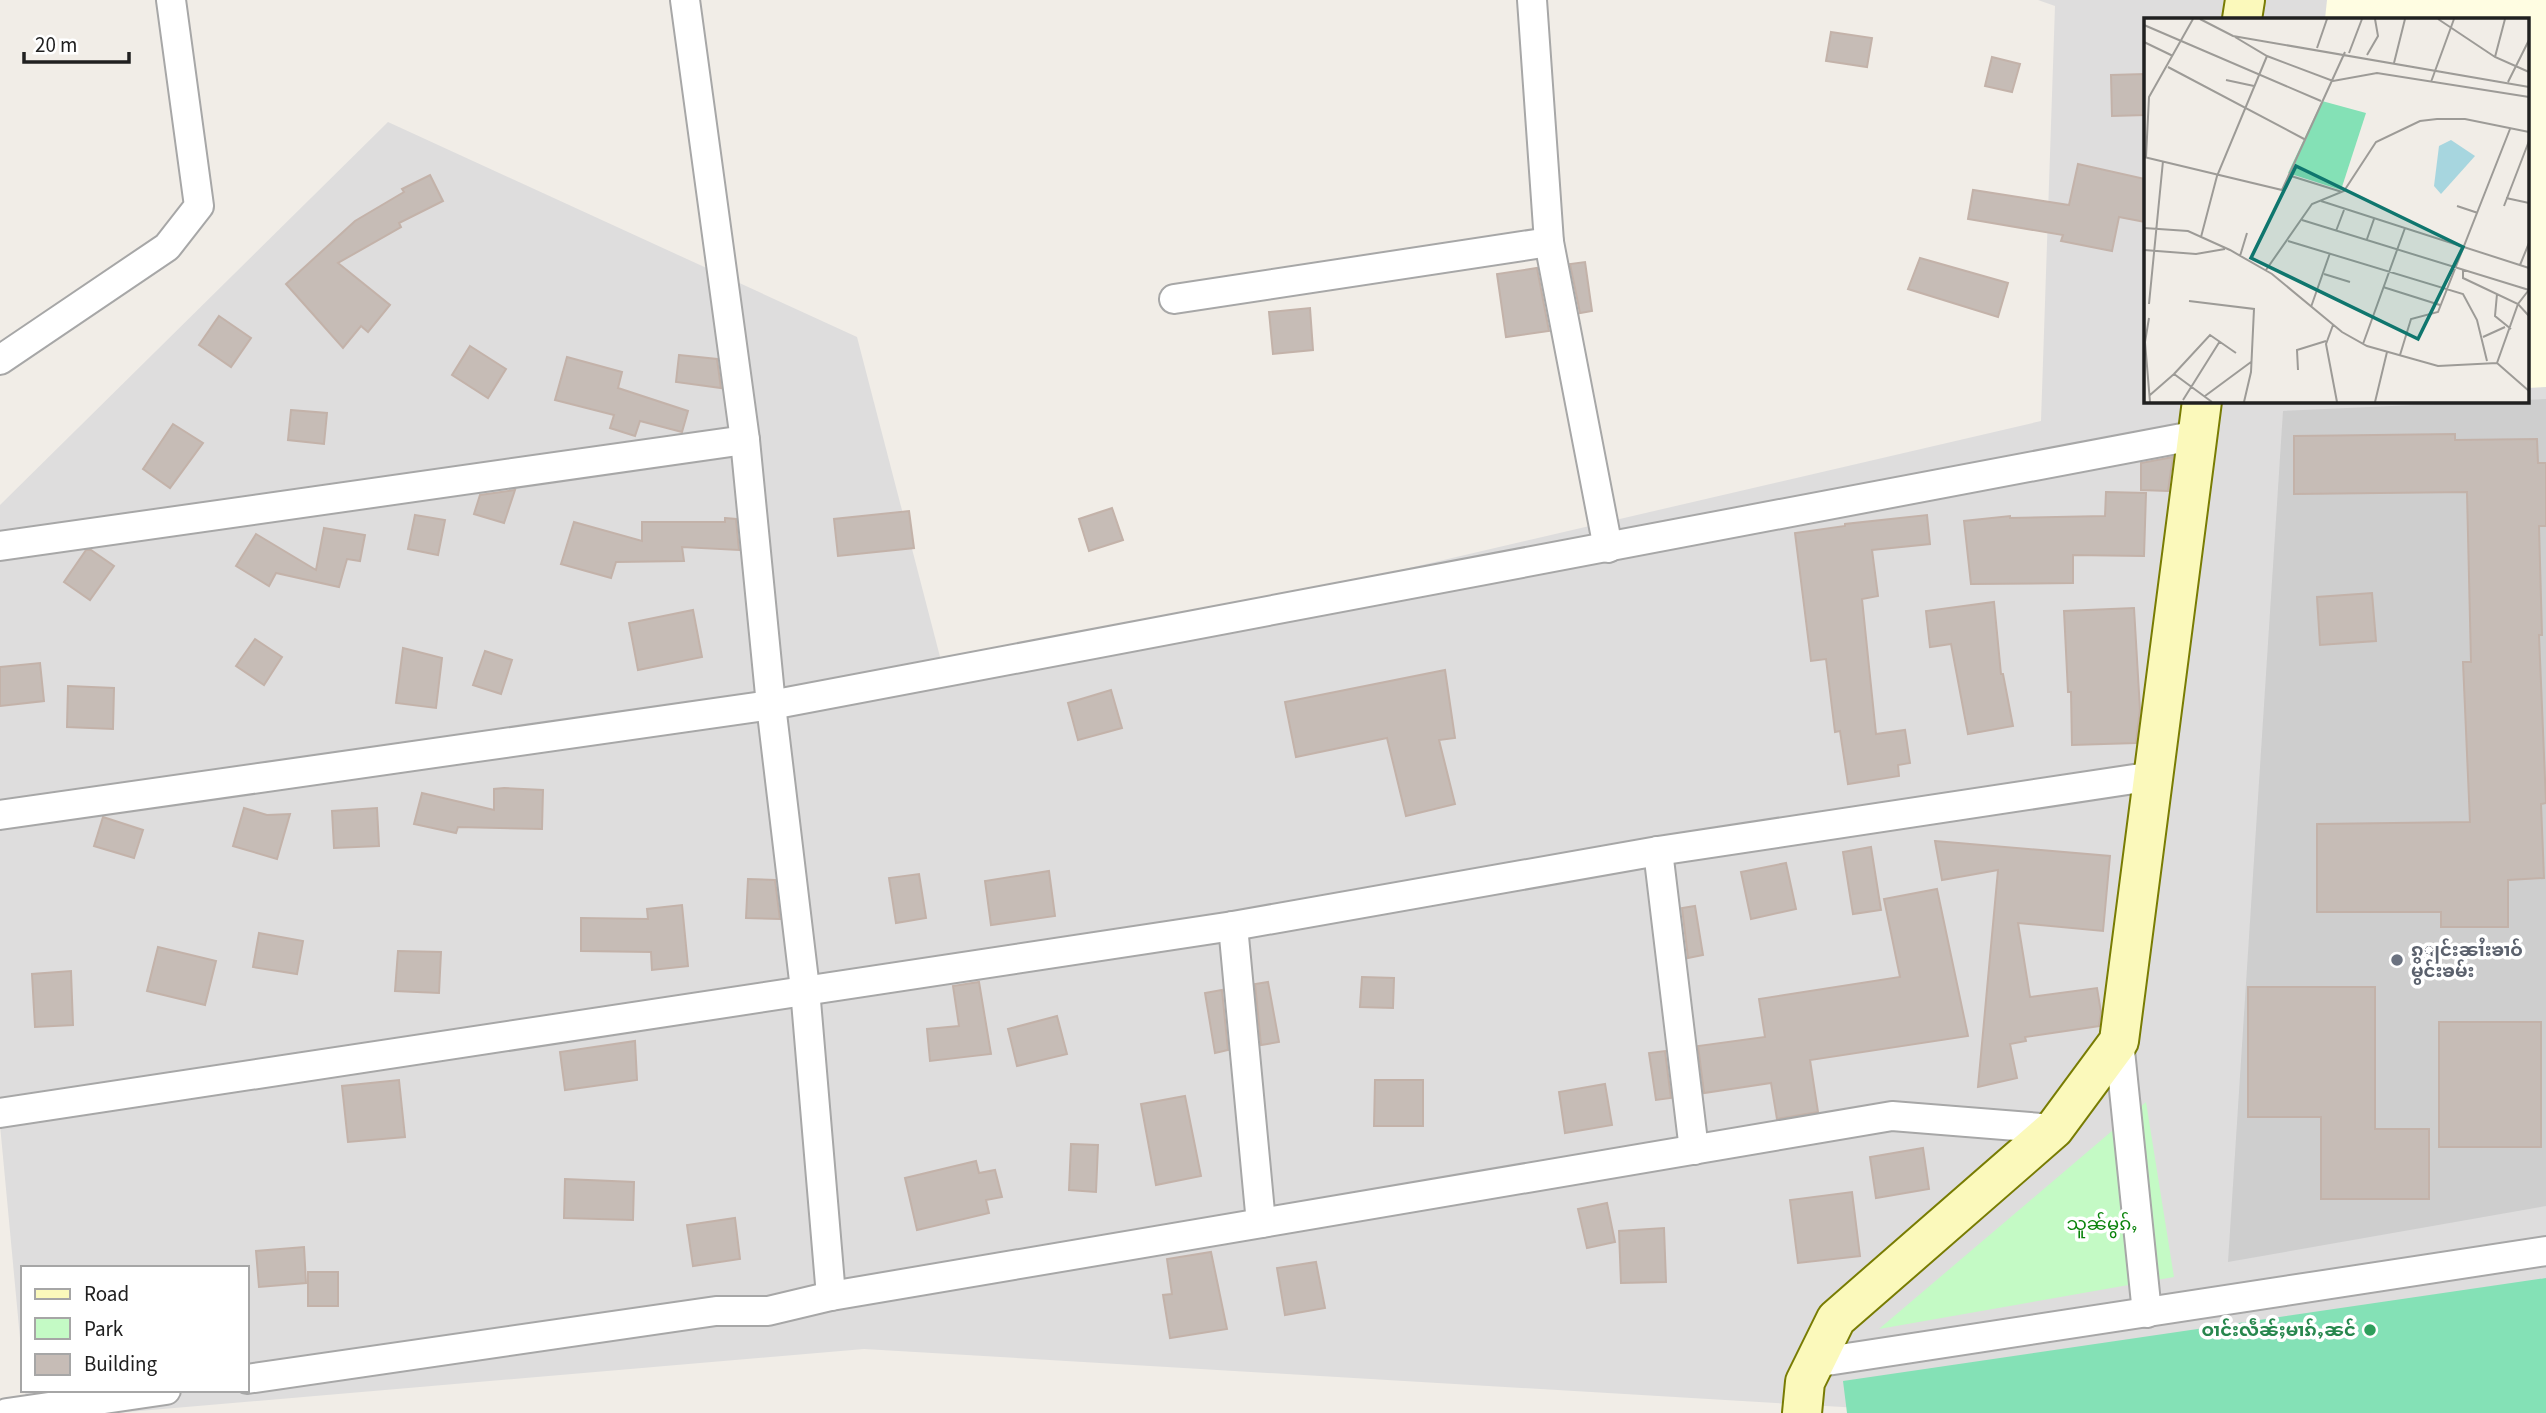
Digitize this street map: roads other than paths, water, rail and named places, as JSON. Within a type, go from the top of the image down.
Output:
[{"type":"main road","points":[[2242,18],[2245,0]]},
{"type":"main road","points":[[1802,1413],[1805,1382],[1836,1319],[2054,1129],[2119,1041],[2200,418]]},
{"type":"street","points":[[0,360],[167,247],[198,206],[171,0]]},
{"type":"street","points":[[685,0],[745,440],[771,705],[805,989],[831,1296]]},
{"type":"street","points":[[1532,0],[1549,242],[1608,548]]},
{"type":"street","points":[[1174,299],[1549,242]]},
{"type":"street","points":[[0,815],[771,705],[1608,548],[2200,418]]},
{"type":"street","points":[[0,545],[745,440]]},
{"type":"street","points":[[0,1113],[1233,926],[1658,851],[2154,776]]},
{"type":"street","points":[[1658,851],[1694,1150]]},
{"type":"street","points":[[1233,926],[1261,1223]]},
{"type":"street","points":[[2119,1041],[2147,1313]]},
{"type":"street","points":[[248,1379],[716,1311],[768,1311],[831,1296],[1892,1116],[2054,1129]]},
{"type":"street","points":[[1814,1363],[2546,1251]]},
{"type":"street","points":[[8,1413],[152,1392]]},
{"type":"place","name":"ၵွျင်းၼၢႆးၶၢဝ် မွင်းၶမ်း","points":[[2397,960]]},
{"type":"place","name":"ဝၢင်းလဵၼ်ႈမၢၵ်ႇၼင်","points":[[2370,1330]]},
{"type":"park label","name":"သူၼ်မွၵ်ႇ","points":[[2102,1224]]}]
